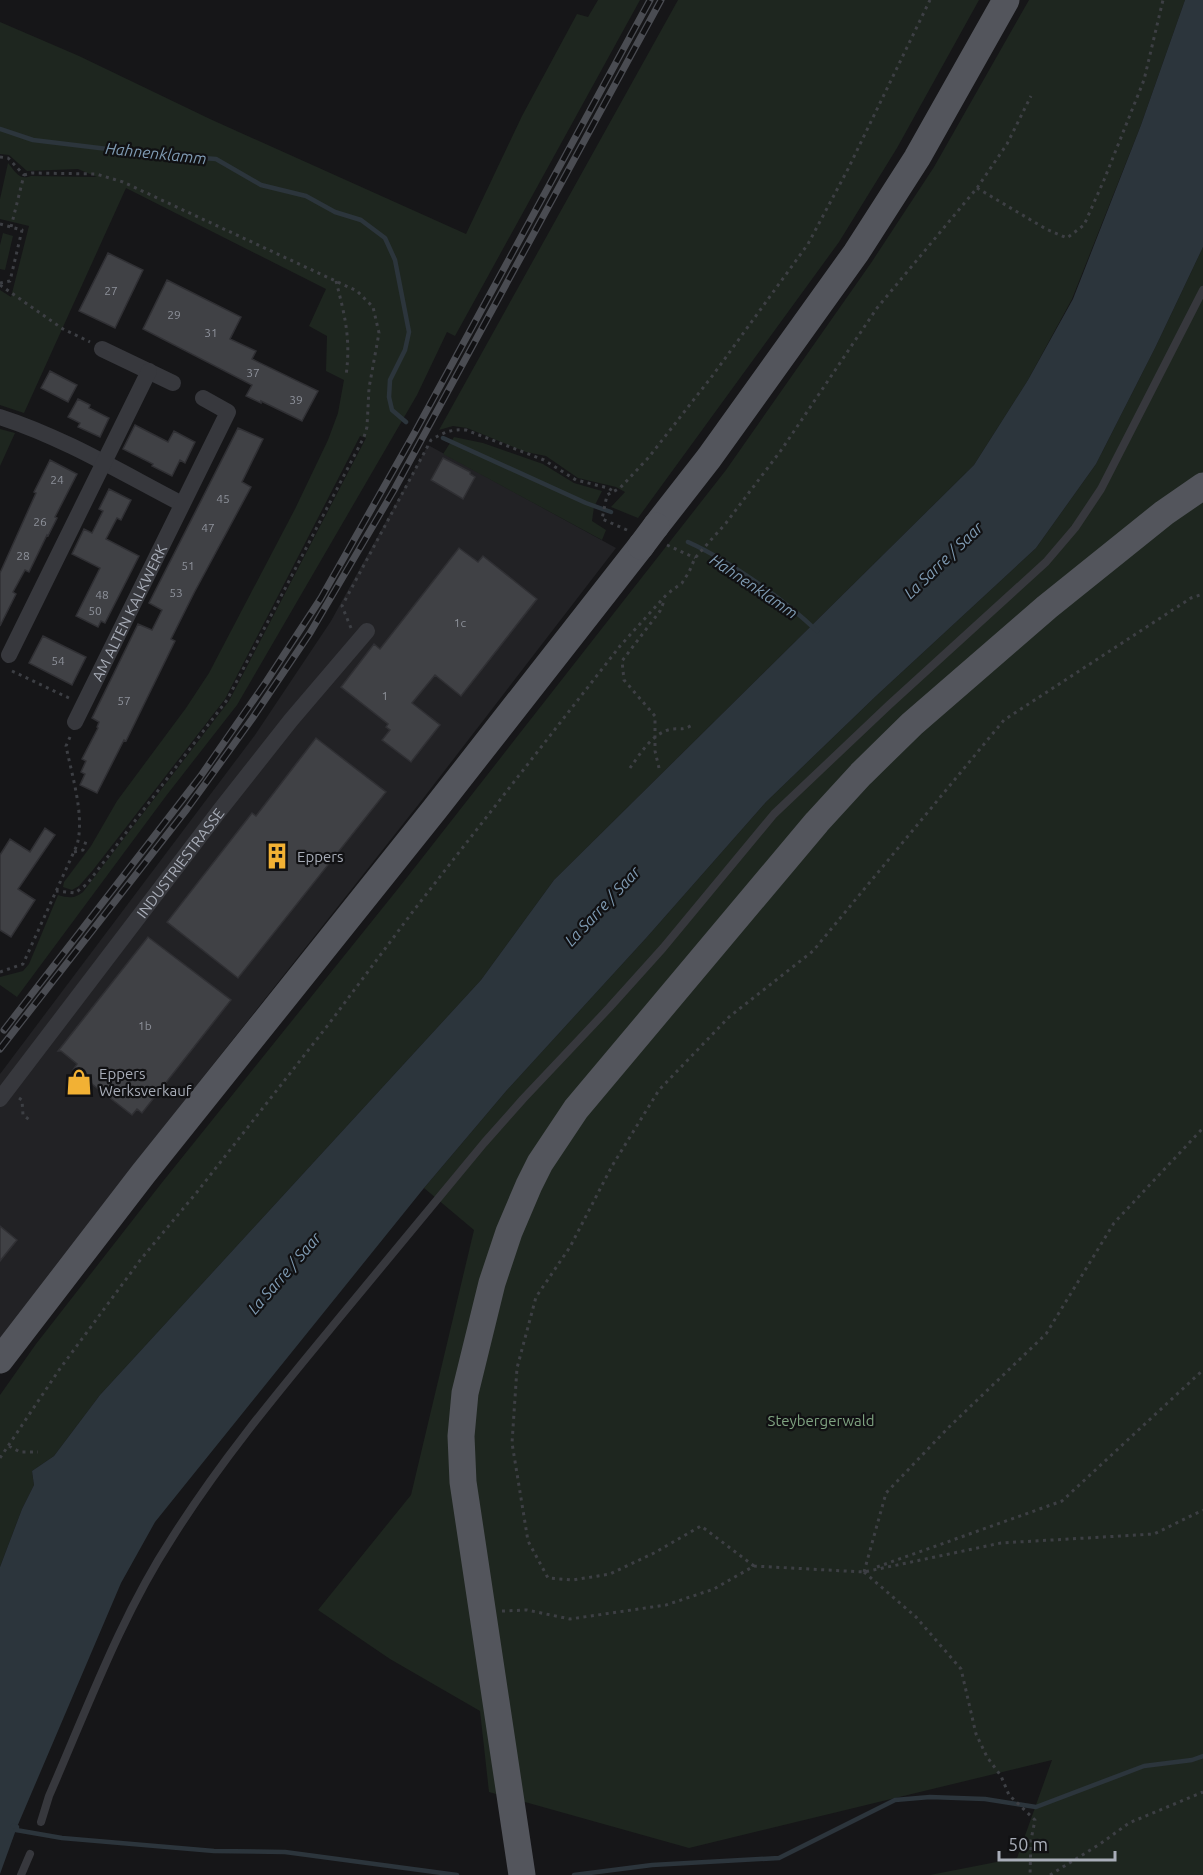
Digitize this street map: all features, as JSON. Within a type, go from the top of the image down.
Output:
[{"type":"main road","points":[[0,1360],[143,1174],[435,809],[709,458],[856,253],[917,158],[1006,0]]},
{"type":"main road","points":[[521,1872],[461,1457],[465,1393],[492,1283],[509,1232],[529,1185],[553,1141],[576,1109],[817,822],[861,774],[912,724],[1047,607],[1164,513],[1203,486]]},
{"type":"street","points":[[102,349],[173,383]]},
{"type":"street","points":[[6,661],[149,371]]},
{"type":"street","name":"AM ALTEN KALKWERK","points":[[75,722],[228,412],[203,398]]},
{"type":"street","points":[[0,417],[20,424],[182,504]]},
{"type":"street","name":"INDUSTRIESTRASSE","points":[[4,1093],[220,810],[291,720],[367,631]]},
{"type":"lane","points":[[40,1822],[49,1796],[143,1587],[201,1494],[258,1416],[484,1143],[663,948],[774,814],[889,705],[1046,562],[1075,528],[1101,489],[1203,290]]},
{"type":"lane","points":[[21,1875],[30,1854]]},
{"type":"path","points":[[615,525],[602,519],[607,495],[620,489],[679,420],[808,244],[848,169],[930,0]]},
{"type":"path","points":[[977,188],[1046,229],[1067,238],[1084,225],[1144,80],[1162,0]]},
{"type":"path","points":[[0,1458],[59,1370],[141,1260],[328,1025],[562,718],[620,646],[667,594],[682,583],[695,558],[726,523],[782,449],[878,308],[977,188],[1007,144],[1031,96]]},
{"type":"path","points":[[0,157],[8,158],[24,175]]},
{"type":"path","points":[[24,175],[32,173],[103,175],[357,291],[373,307],[379,333],[369,388],[367,427],[364,437],[227,700],[87,884],[75,893],[56,891]]},
{"type":"path","points":[[11,227],[24,175]]},
{"type":"path","points":[[0,224],[22,230],[10,281],[0,284]]},
{"type":"path","points":[[336,281],[349,350],[345,376]]},
{"type":"path","points":[[0,284],[63,329],[102,349]]},
{"type":"path","points":[[354,644],[342,606],[431,440],[442,433],[453,429],[466,430],[544,460],[576,480],[613,491]]},
{"type":"path","points":[[677,549],[695,558]]},
{"type":"path","points":[[659,768],[655,751],[655,716],[624,680],[622,661],[660,611],[667,594]]},
{"type":"path","points":[[754,1566],[701,1526],[654,1553],[610,1574],[573,1580],[548,1578],[528,1541],[512,1443],[517,1368],[536,1297],[570,1247],[612,1166],[659,1090],[729,1017],[813,951],[1004,720],[1191,598],[1203,594]]},
{"type":"path","points":[[6,661],[74,700]]},
{"type":"path","points":[[0,972],[23,964],[80,833],[80,820],[66,746],[75,722]]},
{"type":"path","points":[[630,768],[655,737],[671,729],[683,730],[694,724]]},
{"type":"path","points":[[73,852],[83,850],[87,838]]},
{"type":"path","points":[[4,1093],[22,1100],[23,1115],[31,1121]]},
{"type":"path","points":[[864,1572],[886,1493],[948,1428],[1046,1334],[1114,1223],[1203,1128]]},
{"type":"path","points":[[864,1572],[1062,1501],[1203,1370]]},
{"type":"path","points":[[9,1446],[20,1452],[38,1452]]},
{"type":"path","points":[[482,1614],[527,1610],[570,1619],[666,1605],[714,1588],[754,1566],[864,1572],[1001,1543],[1154,1534],[1203,1510]]},
{"type":"path","points":[[864,1572],[916,1617],[961,1669],[976,1734],[987,1757],[1001,1776],[1009,1796],[1035,1820],[1031,1840],[1030,1875]]},
{"type":"path","points":[[1050,1875],[1129,1823],[1203,1792]]},
{"type":"shaded area","name":"Eppers","points":[[428,445],[616,548],[422,800],[133,1166],[0,1342],[0,1074],[255,735],[331,621]]},
{"type":"green space","points":[[598,0],[640,0],[455,336],[447,332],[417,395],[237,705],[166,796],[17,997],[0,985],[0,977],[23,971],[29,964],[58,895],[71,897],[83,892],[229,701],[366,438],[360,436],[225,699],[93,870],[79,886],[72,890],[63,887],[64,882],[91,846],[117,801],[209,673],[295,509],[328,440],[338,413],[344,380],[326,371],[327,336],[309,326],[326,289],[126,188],[24,413],[0,405],[0,290],[11,297],[29,226],[0,219],[0,199],[8,163],[23,177],[97,177],[78,169],[27,171],[9,155],[0,154],[0,22],[466,234],[522,116],[577,14],[588,17]]},
{"type":"green space","points":[[678,0],[979,0],[897,148],[839,242],[638,518],[611,507],[625,492],[616,487],[578,478],[546,456],[526,452],[467,428],[453,426],[439,430]]},
{"type":"green space","points":[[1029,0],[1185,0],[1141,125],[1072,299],[1028,380],[974,465],[554,880],[481,980],[100,1395],[54,1456],[32,1471],[34,1485],[22,1509],[0,1567],[0,1395],[36,1344],[160,1185],[401,885],[726,470],[871,263],[934,167]]},
{"type":"green space","points":[[3,233],[13,236],[5,270],[0,269],[0,245]]},
{"type":"green space","name":"Steybergerwald","points":[[1203,247],[1203,1875],[930,1875],[1017,1858],[1052,1760],[689,1848],[489,1792],[480,1711],[390,1659],[318,1610],[411,1495],[474,1230],[424,1188],[507,1090],[766,802],[876,696],[1036,548],[1096,464]]},
{"type":"green space","points":[[0,429],[15,433],[0,466]]},
{"type":"green space","points":[[454,437],[483,443],[543,464],[574,483],[602,491],[594,507],[592,521],[606,530],[602,540],[443,454]]},
{"type":"water","name":"La Sarre / Saar","points":[[1185,0],[1203,0],[1203,247],[1096,464],[1036,548],[876,696],[766,802],[507,1090],[424,1188],[155,1522],[121,1583],[17,1827],[0,1874],[0,1567],[22,1509],[34,1485],[32,1471],[54,1456],[100,1395],[481,980],[554,880],[974,465],[1028,380],[1073,299],[1141,125]]},
{"type":"building","points":[[108,253],[143,270],[115,328],[79,311]]},
{"type":"building","points":[[167,280],[241,317],[230,339],[256,351],[252,359],[318,391],[302,421],[246,396],[252,385],[143,329]]},
{"type":"building","points":[[50,371],[77,385],[68,402],[41,388]]},
{"type":"building","points":[[78,399],[90,405],[89,408],[109,418],[100,437],[78,427],[80,423],[68,417]]},
{"type":"building","points":[[135,425],[168,442],[174,431],[195,442],[185,463],[180,460],[172,476],[123,449]]},
{"type":"building","points":[[238,428],[263,439],[242,482],[251,487],[194,593],[171,639],[175,641],[126,741],[124,740],[97,793],[80,785],[85,774],[81,772],[86,761],[82,759],[98,728],[99,722],[92,718],[138,624],[152,630],[162,610],[149,603]]},
{"type":"building","points":[[443,458],[475,477],[463,499],[431,480]]},
{"type":"building","points":[[50,460],[77,474],[29,572],[25,570],[13,592],[16,594],[0,626],[0,573]]},
{"type":"building","points":[[109,489],[131,500],[121,520],[117,518],[106,539],[139,556],[105,623],[101,621],[98,627],[76,616],[100,568],[72,554],[84,529],[92,533],[103,511],[99,509]]},
{"type":"building","points":[[459,548],[478,562],[483,556],[537,599],[461,696],[435,675],[412,703],[440,725],[411,762],[382,740],[390,730],[386,727],[388,724],[341,687],[374,644],[380,649]]},
{"type":"building","points":[[43,636],[86,657],[72,685],[29,663]]},
{"type":"building","name":"Eppers","points":[[316,738],[386,792],[238,978],[167,922],[252,813],[256,816]]},
{"type":"building","points":[[45,828],[55,835],[18,889],[35,900],[11,937],[0,930],[0,855],[10,839],[30,852]]},
{"type":"building","points":[[148,937],[231,1000],[142,1113],[137,1109],[132,1115],[88,1081],[80,1092],[69,1083],[77,1073],[73,1070],[77,1064],[58,1051]]},
{"type":"building","points":[[0,1226],[17,1240],[0,1261]]},
{"type":"waterway","name":"Hahnenklamm","points":[[0,129],[33,140],[149,154],[216,159],[261,185],[306,196],[335,212],[361,220],[385,238],[395,260],[409,332],[405,350],[390,380],[389,397],[392,410],[406,422]]},
{"type":"waterway","name":"Hahnenklamm","points":[[443,438],[586,503],[611,512]]},
{"type":"waterway","name":"Hahnenklamm","points":[[688,542],[721,559],[756,582],[817,631]]},
{"type":"waterway","points":[[574,1875],[652,1865],[779,1858],[895,1800],[930,1797],[985,1799],[1036,1807],[1144,1766],[1192,1760],[1203,1756]]},
{"type":"waterway","points":[[13,1826],[17,1827],[16,1830],[62,1838],[214,1851],[285,1852],[457,1875]]},
{"type":"railway","points":[[4,1030],[200,777],[321,598],[415,432],[650,0]]},
{"type":"railway","points":[[0,1049],[187,809],[310,633],[394,490],[661,0]]},
{"type":"place","name":"Eppers","points":[[277,856]]},
{"type":"place","name":"Eppers Werksverkauf","points":[[79,1082]]}]
